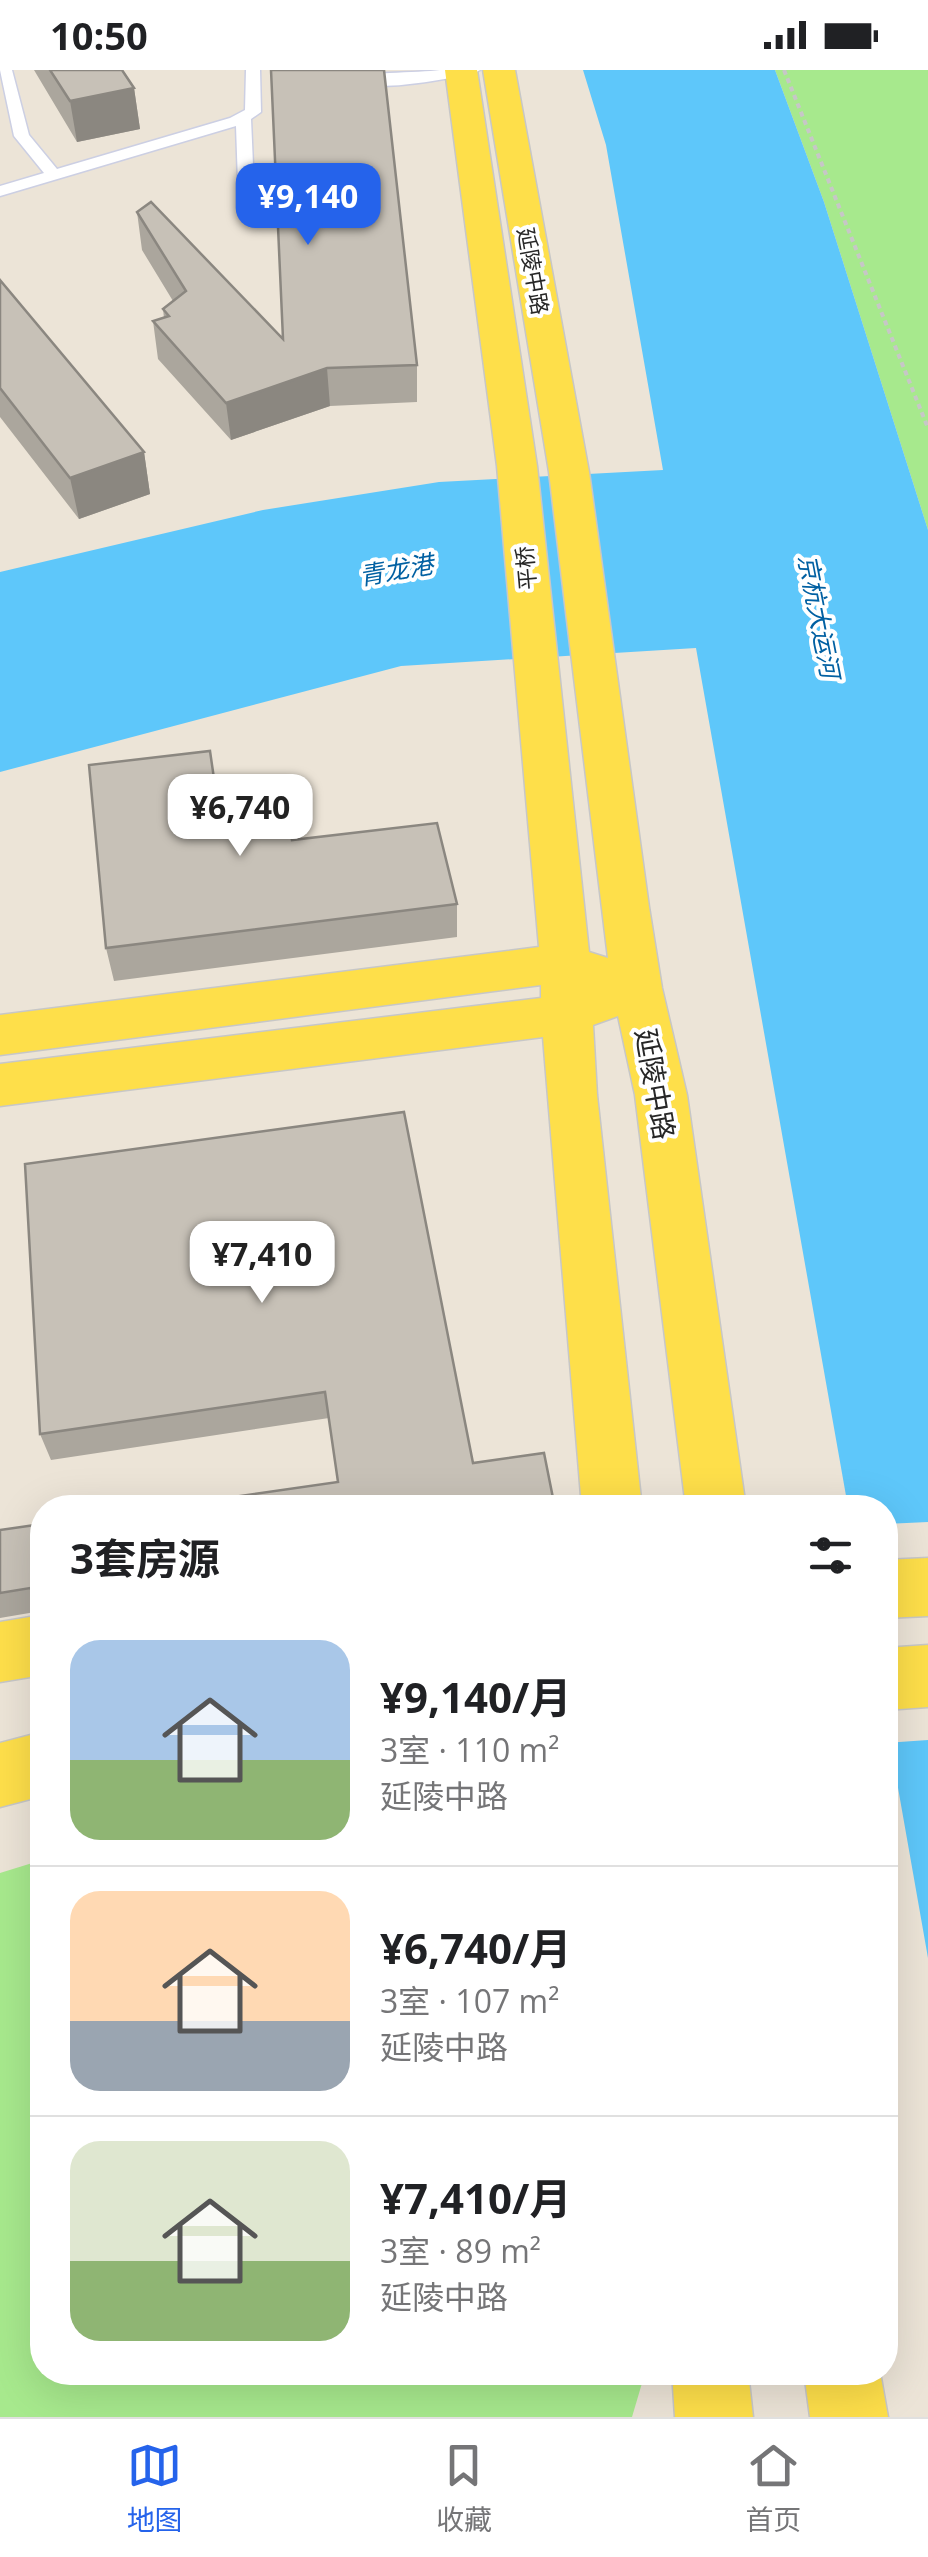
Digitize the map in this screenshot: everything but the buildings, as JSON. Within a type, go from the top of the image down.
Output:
[{"type":"main road","name":"延陵中路","points":[[502,70],[570,472],[637,988],[661,1094],[714,1495]]},
{"type":"main road","name":"延陵中路","points":[[465,71],[517,466]]},
{"type":"main road","name":"平桥","points":[[517,466],[566,989]]},
{"type":"main road","points":[[0,1035],[566,989],[637,988]]},
{"type":"main road","points":[[0,1085],[566,989]]},
{"type":"main road","points":[[566,989],[611,1495]]},
{"type":"main road","points":[[898,1588],[928,1587]]},
{"type":"main road","points":[[0,1652],[30,1648]]},
{"type":"main road","points":[[898,1678],[928,1676]]},
{"type":"main road","points":[[0,1775],[30,1767]]},
{"type":"main road","points":[[711,2385],[714,2417]]},
{"type":"main road","points":[[844,2385],[849,2417]]},
{"type":"lane","points":[[5,70],[22,136],[54,174]]},
{"type":"lane","points":[[344,78],[400,80],[465,71]]},
{"type":"lane","points":[[0,191],[244,117],[253,112],[252,73],[271,77]]},
{"type":"lane","points":[[244,117],[247,211]]},
{"type":"path","points":[[784,70],[928,428]]},
{"type":"green space","points":[[775,70],[928,70],[928,530],[824,202]]},
{"type":"green space","points":[[30,1864],[30,2385],[641,2385],[632,2417],[0,2417],[0,1873]]},
{"type":"water","points":[[583,70],[775,70],[824,202],[928,530],[928,1958],[898,1788],[898,1495],[846,1495],[696,648],[401,666],[0,772],[0,572],[263,510],[439,482],[663,470],[606,145]]},
{"type":"pier","points":[[928,1522],[928,1740],[898,1742],[898,1523]]},
{"type":"water label","name":"青龙港","points":[[396,569]]},
{"type":"water label","name":"京杭大运河","points":[[820,616]]}]
